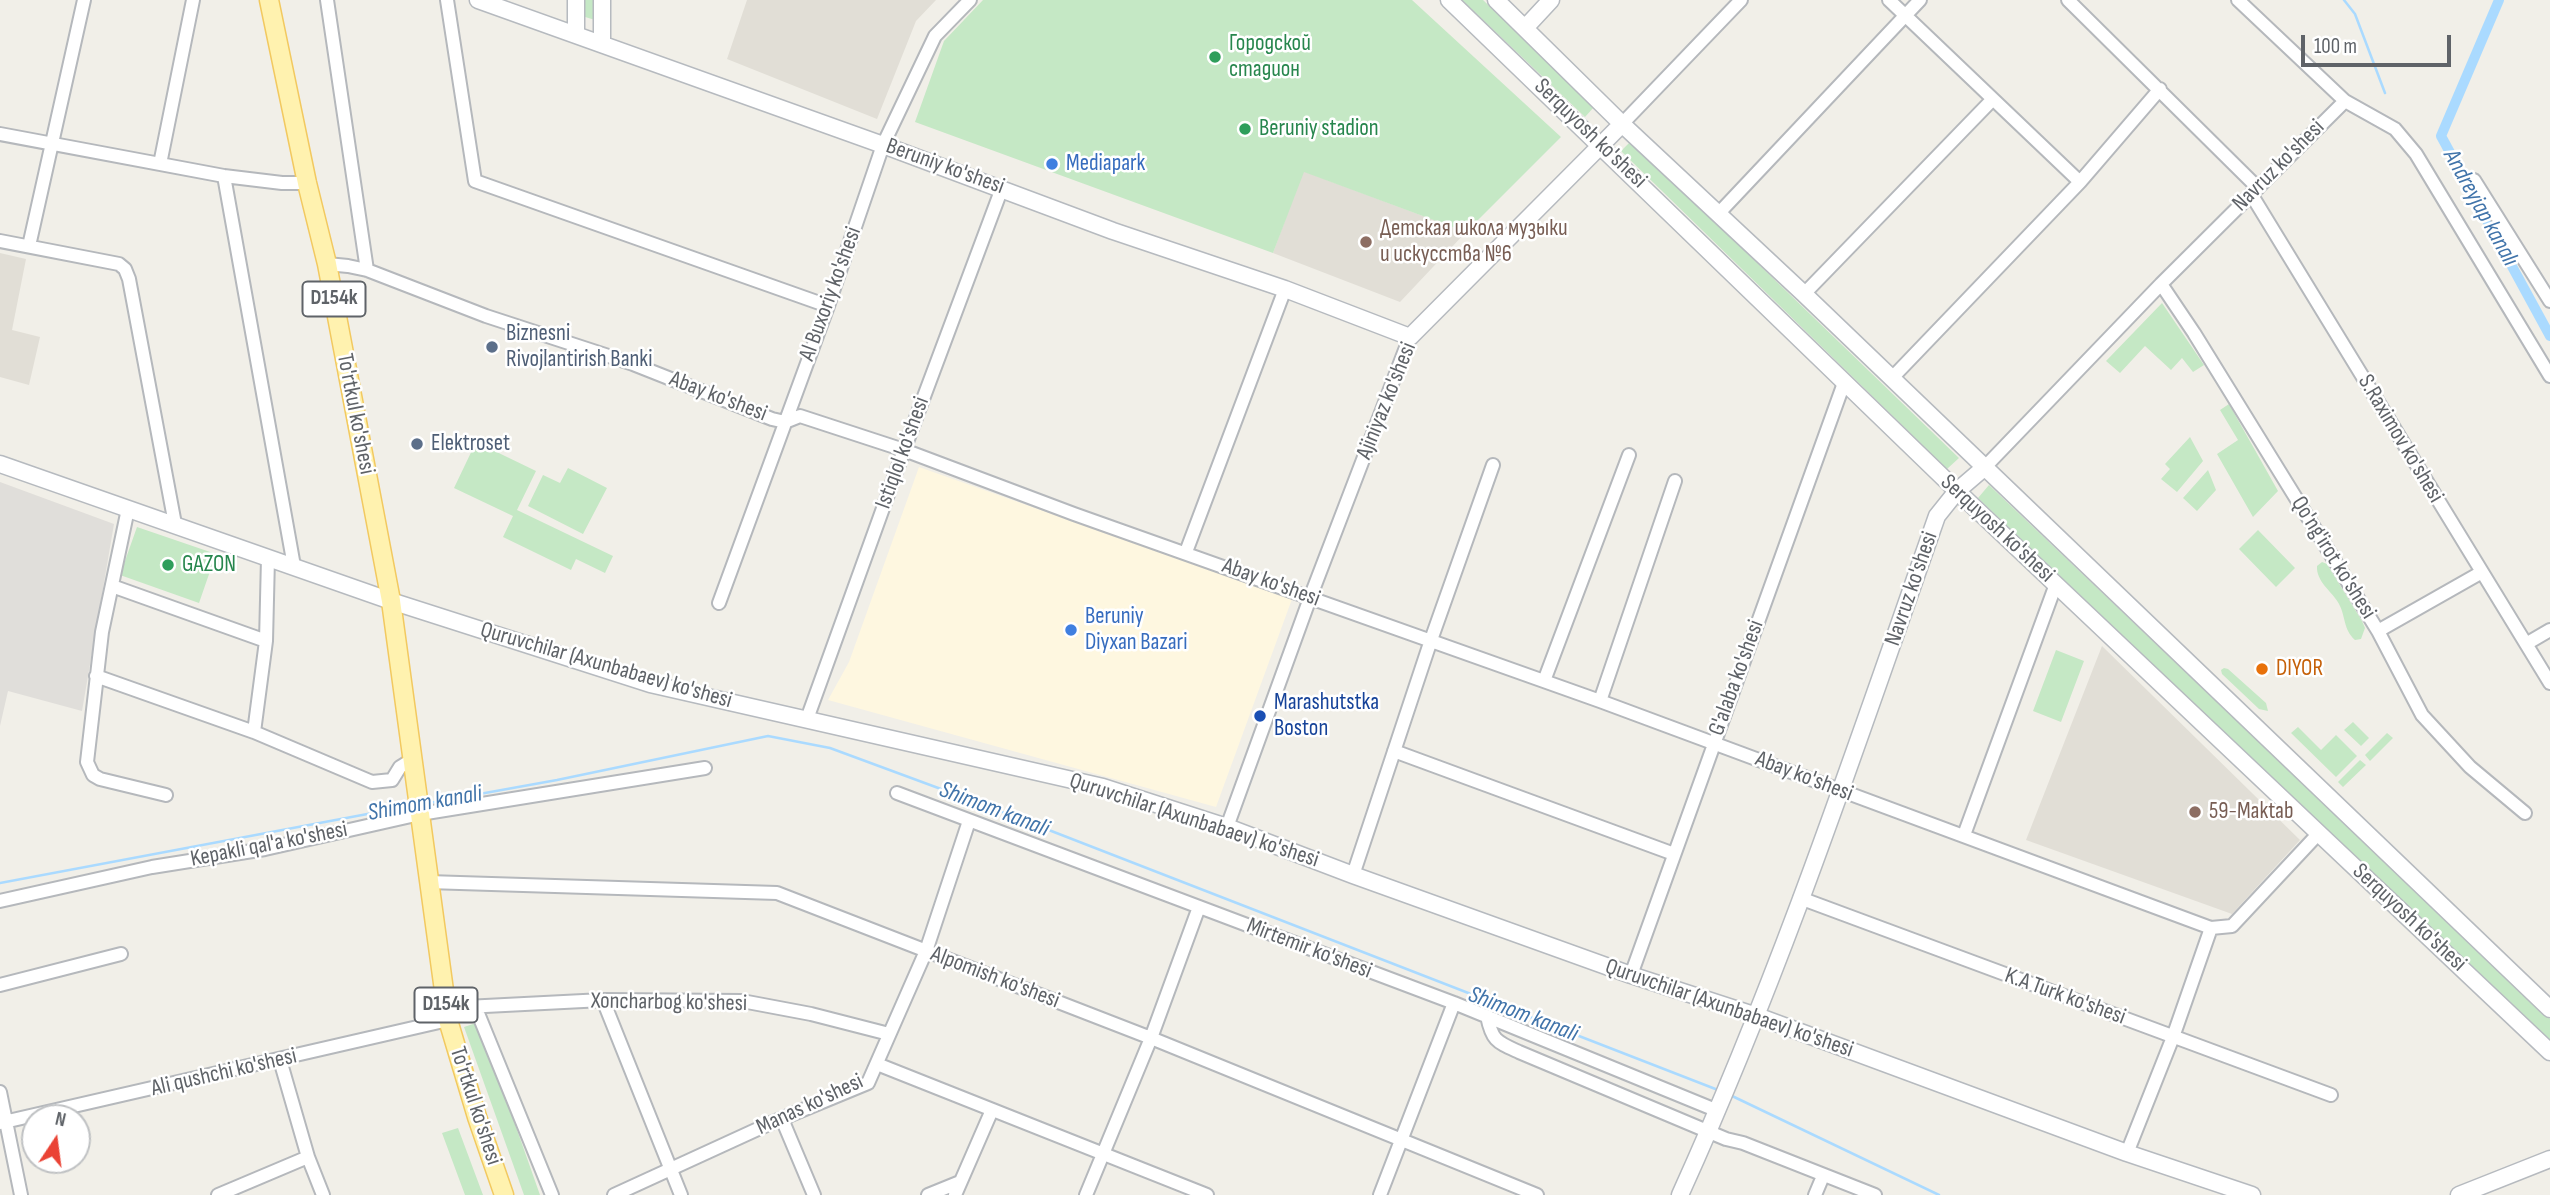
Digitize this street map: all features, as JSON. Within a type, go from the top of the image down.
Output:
[{"type":"main road","name":"To'rtkul ko'shesi","points":[[269,0],[307,183],[327,264],[391,601],[447,1014],[477,1117],[504,1195]]},
{"type":"street","points":[[29,246],[84,0]]},
{"type":"street","points":[[160,164],[193,0]]},
{"type":"street","points":[[327,0],[367,270]]},
{"type":"street","points":[[447,0],[475,181],[828,306]]},
{"type":"street","name":"Beruniy ko'shesi","points":[[478,0],[1002,188],[1113,231],[1285,289],[1410,337]]},
{"type":"street","points":[[576,0],[576,34]]},
{"type":"street","points":[[602,0],[602,43]]},
{"type":"street","name":"Al Buxoriy ko'shesi","points":[[719,603],[828,306],[883,145],[935,36],[970,0]]},
{"type":"street","name":"Serquyosh ko'shesi","points":[[1450,0],[1844,383],[2550,1052]]},
{"type":"street","name":"Serquyosh ko'shesi","points":[[1496,0],[1622,124],[1719,213],[2550,1009]]},
{"type":"street","points":[[1525,28],[1551,0]]},
{"type":"street","name":"Ajiniyaz ko'shesi","points":[[1227,827],[1310,598],[1410,337],[1602,145],[1741,0]]},
{"type":"street","points":[[1889,0],[2080,181]]},
{"type":"street","points":[[1719,213],[1920,0]]},
{"type":"street","name":"S.Raximov ko'shesi","points":[[2068,0],[2160,89],[2254,191],[2550,683]]},
{"type":"street","points":[[2238,0],[2344,101],[2395,129],[2416,154],[2550,376]]},
{"type":"street","points":[[1892,378],[2080,181],[2160,89]]},
{"type":"street","points":[[1804,295],[1992,100]]},
{"type":"street","name":"Navruz ko'shesi","points":[[1719,1108],[1757,1016],[1841,791],[1937,516],[1957,491],[1985,467],[2161,284],[2344,101]]},
{"type":"street","points":[[0,134],[224,176],[307,183]]},
{"type":"street","points":[[224,176],[294,566]]},
{"type":"street","points":[[2474,180],[2550,301]]},
{"type":"street","name":"Istiqlol ko'shesi","points":[[807,719],[1002,188]]},
{"type":"street","points":[[0,241],[119,264],[125,269],[130,279],[175,524]]},
{"type":"street","name":"Abay ko'shesi","points":[[327,264],[367,270],[486,316],[633,363],[785,422],[800,415],[904,450],[1051,506],[1713,742],[2211,928]]},
{"type":"street","name":"Qo'ng'irot ko'shesi","points":[[2161,284],[2378,631],[2423,715],[2470,767],[2525,813]]},
{"type":"street","points":[[1186,552],[1285,289]]},
{"type":"street","name":"G'alaba ko'shesi","points":[[1631,975],[1844,383]]},
{"type":"street","points":[[1544,681],[1629,455]]},
{"type":"street","name":"Quruvchilar (Axunbabaev) ko'shesi","points":[[0,464],[391,601],[650,684],[1103,786],[1227,827],[1353,876],[1631,975],[1757,1016],[2127,1153],[2252,1195]]},
{"type":"street","points":[[1353,876],[1431,640],[1493,466]]},
{"type":"street","points":[[1600,701],[1675,481]]},
{"type":"street","points":[[128,509],[96,676],[87,762],[93,775],[100,779],[166,795]]},
{"type":"street","points":[[254,732],[266,641],[268,558]]},
{"type":"street","points":[[2378,631],[2482,572]]},
{"type":"street","points":[[1964,835],[2056,584]]},
{"type":"street","points":[[112,586],[266,641]]},
{"type":"street","points":[[2526,644],[2550,630]]},
{"type":"street","points":[[96,676],[254,732],[372,782],[392,780],[400,767],[413,759]]},
{"type":"street","points":[[1394,751],[1674,854]]},
{"type":"street","name":"Kepakli qal'a ko'shesi","points":[[0,901],[152,867],[265,849],[419,804],[705,768]]},
{"type":"street","name":"Mirtemir ko'shesi","points":[[897,793],[1454,1003],[1719,1108]]},
{"type":"street","name":"Manas ko'shesi","points":[[614,1195],[868,1083],[926,951],[969,821]]},
{"type":"street","points":[[2127,1153],[2173,1037],[2211,928],[2232,926],[2319,833]]},
{"type":"street","name":"Alpomish ko'shesi","points":[[428,882],[777,892],[1151,1038],[1536,1195]]},
{"type":"street","name":"K.A Turk ko'shesi","points":[[1800,898],[2331,1095]]},
{"type":"street","points":[[1086,1195],[1151,1038],[1199,908]]},
{"type":"street","points":[[0,985],[121,954]]},
{"type":"street","points":[[603,1000],[681,1195]]},
{"type":"street","name":"Xoncharbog ko'shesi","points":[[447,1014],[475,1006],[603,1000],[742,1001],[799,1011],[890,1034]]},
{"type":"street","points":[[1380,1195],[1454,1003]]},
{"type":"street","points":[[475,1006],[552,1195]]},
{"type":"street","name":"Ali qushchi ko'shesi","points":[[4,1122],[280,1060],[447,1014]]},
{"type":"street","points":[[1487,1016],[1491,1035],[1499,1042],[1709,1132],[1875,1195]]},
{"type":"street","points":[[280,1060],[308,1157],[323,1195]]},
{"type":"street","points":[[877,1064],[1207,1195]]},
{"type":"street","points":[[0,1092],[21,1195]]},
{"type":"street","points":[[1679,1195],[1719,1108]]},
{"type":"street","points":[[955,1195],[992,1110]]},
{"type":"street","points":[[782,1119],[814,1195]]},
{"type":"street","points":[[218,1195],[308,1157]]},
{"type":"street","points":[[2459,1195],[2550,1159]]},
{"type":"street","points":[[1815,1195],[1823,1176]]},
{"type":"street","points":[[928,1195],[960,1182]]},
{"type":"shaded area","points":[[747,0],[936,0],[916,21],[877,119],[727,59]]},
{"type":"shaded area","name":"Детская школа музыки и искусства №6","points":[[1303,171],[1466,232],[1400,302],[1273,253]]},
{"type":"shaded area","points":[[0,253],[26,259],[12,330],[40,337],[29,385],[0,377]]},
{"type":"shaded area","name":"Beruniy Diyxan Bazari","points":[[919,467],[1292,599],[1216,807],[828,700],[849,662]]},
{"type":"shaded area","points":[[0,482],[114,524],[82,711],[8,691],[0,726]]},
{"type":"shaded area","points":[[2102,646],[2300,840],[2232,914],[2026,840]]},
{"type":"green space","points":[[582,0],[596,0],[595,20],[582,16]]},
{"type":"green space","name":"Beruniy stadion","points":[[983,0],[1412,0],[1561,137],[1466,232],[1304,172],[1273,253],[915,122],[944,41]]},
{"type":"green space","points":[[1462,0],[1483,0],[1594,107],[1585,117]]},
{"type":"green space","points":[[1631,141],[1959,458],[1947,469],[1621,151]]},
{"type":"green space","points":[[2162,303],[2204,365],[2193,372],[2182,358],[2171,370],[2145,346],[2120,373],[2106,361]]},
{"type":"green space","points":[[2229,404],[2278,491],[2253,517],[2217,454],[2238,440],[2220,410]]},
{"type":"green space","points":[[2190,437],[2203,461],[2177,492],[2161,479],[2170,469],[2165,464]]},
{"type":"green space","points":[[476,442],[536,471],[517,510],[613,556],[605,573],[576,559],[571,570],[503,537],[513,516],[454,488]]},
{"type":"green space","points":[[568,468],[607,488],[583,534],[528,506],[543,475],[560,483]]},
{"type":"green space","points":[[2208,470],[2216,490],[2197,511],[2183,498]]},
{"type":"green space","points":[[1989,485],[2550,1019],[2550,1043],[1978,498]]},
{"type":"green space","name":"GAZON","points":[[137,527],[216,554],[199,603],[120,575]]},
{"type":"green space","points":[[2258,530],[2295,568],[2276,587],[2239,549]]},
{"type":"green space","points":[[2322,562],[2327,564],[2362,621],[2365,628],[2361,639],[2355,640],[2351,636],[2339,604],[2319,577],[2317,566]]},
{"type":"green space","points":[[2056,650],[2084,661],[2061,722],[2033,711]]},
{"type":"green space","points":[[2224,668],[2266,703],[2268,711],[2259,709],[2222,674],[2221,670]]},
{"type":"green space","points":[[2353,722],[2369,738],[2361,746],[2344,730]]},
{"type":"green space","points":[[2298,727],[2321,750],[2336,735],[2357,756],[2336,777],[2291,733]]},
{"type":"green space","points":[[2387,733],[2393,738],[2370,761],[2365,755]]},
{"type":"green space","points":[[2360,760],[2366,765],[2343,787],[2338,782]]},
{"type":"green space","points":[[479,1022],[540,1195],[524,1195],[464,1027]]},
{"type":"green space","points":[[458,1128],[483,1195],[465,1195],[442,1133]]},
{"type":"waterway","points":[[2344,0],[2355,14],[2385,93]]},
{"type":"waterway","name":"Andreyjap kanalı","points":[[2499,0],[2441,136],[2550,336]]},
{"type":"waterway","name":"Shimom kanali","points":[[424,804],[557,780],[768,736],[830,748],[987,806],[1718,1090]]},
{"type":"waterway","name":"Shimom kanali","points":[[0,883],[410,806]]},
{"type":"waterway","name":"Shimom kanali","points":[[1730,1095],[1939,1195]]},
{"type":"place","name":"Городской стадион","points":[[1215,57]]},
{"type":"place","name":"Beruniy stadion","points":[[1245,129]]},
{"type":"place","name":"Mediapark","points":[[1052,164]]},
{"type":"place","name":"Детская школа музыки и искусства №6","points":[[1366,242]]},
{"type":"place","name":"Biznesni Rivojlantirish Banki","points":[[492,347]]},
{"type":"place","name":"Elektroset","points":[[417,444]]},
{"type":"place","name":"GAZON","points":[[168,565]]},
{"type":"place","name":"Beruniy Diyxan Bazari","points":[[1071,630]]},
{"type":"place","name":"DIYOR","points":[[2262,669]]},
{"type":"place","name":"Marashutstka Boston","points":[[1260,716]]},
{"type":"place","name":"59-Maktab","points":[[2195,812]]}]
